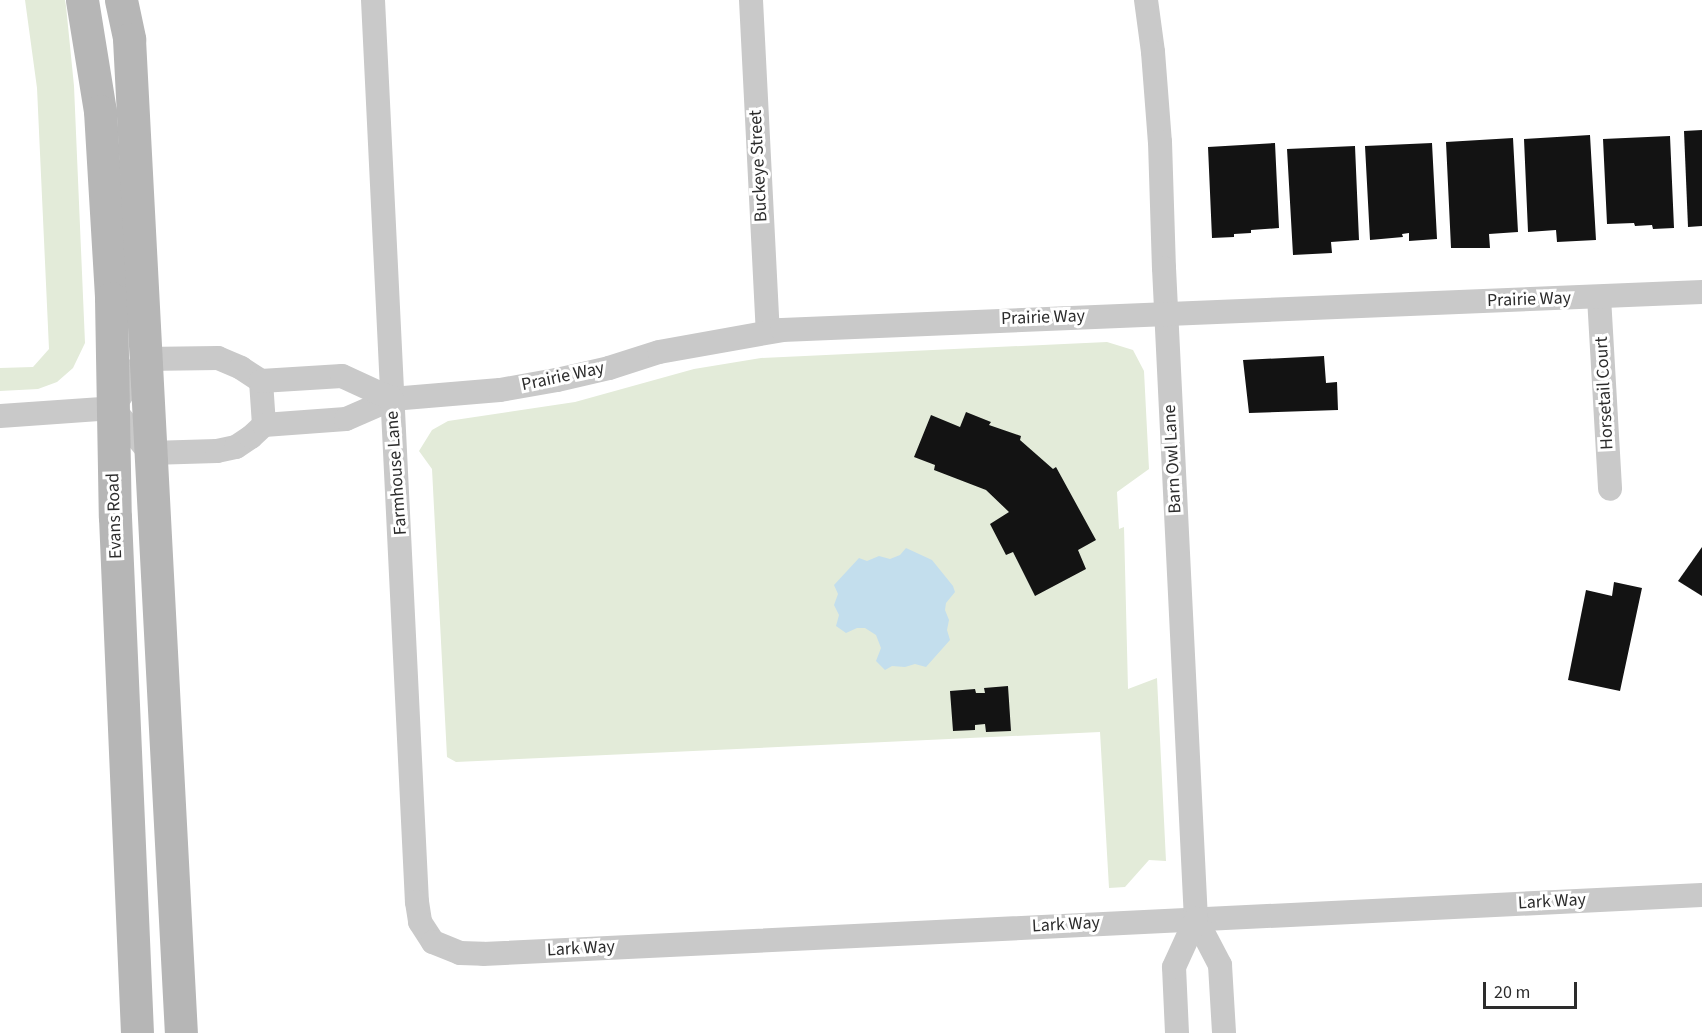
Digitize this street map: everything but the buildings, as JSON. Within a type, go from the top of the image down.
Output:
[{"type":"street","name":"Evans Road","points":[[82,0],[100,111],[111,298],[115,517],[137,1033]]},
{"type":"street","name":"Evans Road","points":[[121,0],[129,39],[181,1033]]},
{"type":"street","name":"Farmhouse Lane","points":[[373,0],[417,902],[420,922],[433,942]]},
{"type":"street","name":"Buckeye Street","points":[[751,0],[768,331]]},
{"type":"street","name":"Barn Owl Lane","points":[[1146,0],[1154,52],[1160,142],[1166,313],[1196,919],[1220,965],[1224,1033]]},
{"type":"street","name":"Prairie Way","points":[[264,425],[346,419],[392,399],[500,390],[556,380],[609,369],[659,352],[768,331],[1702,292]]},
{"type":"street","name":"Horsetail Court","points":[[1599,297],[1610,489]]},
{"type":"street","points":[[218,358],[241,368],[261,381],[264,425],[236,447],[217,451],[150,453],[113,408],[144,359],[218,358]]},
{"type":"street","name":"Prairie Way","points":[[261,381],[342,376],[392,399]]},
{"type":"street","points":[[0,416],[113,408]]},
{"type":"street","name":"Lark Way","points":[[433,942],[460,952],[483,954],[1702,894]]},
{"type":"street","name":"Barn Owl Lane","points":[[1176,1033],[1174,968],[1196,919]]},
{"type":"green space","points":[[25,0],[65,0],[74,86],[85,343],[73,368],[57,382],[38,389],[0,391],[0,368],[33,367],[49,349],[37,88]]},
{"type":"green space","points":[[1107,342],[1133,350],[1144,371],[1149,469],[1117,492],[1119,529],[1124,527],[1128,689],[1157,678],[1166,861],[1149,860],[1125,887],[1109,888],[1100,732],[456,762],[447,757],[432,469],[419,451],[432,430],[448,421],[575,402],[694,369],[761,358]]},
{"type":"water","points":[[906,548],[932,560],[953,586],[955,592],[946,603],[945,610],[949,620],[947,630],[950,640],[926,667],[915,664],[905,667],[892,666],[885,670],[876,661],[881,648],[876,635],[865,628],[857,628],[846,633],[836,626],[839,615],[834,605],[838,594],[834,585],[859,558],[867,561],[879,556],[890,559],[900,555]]}]
